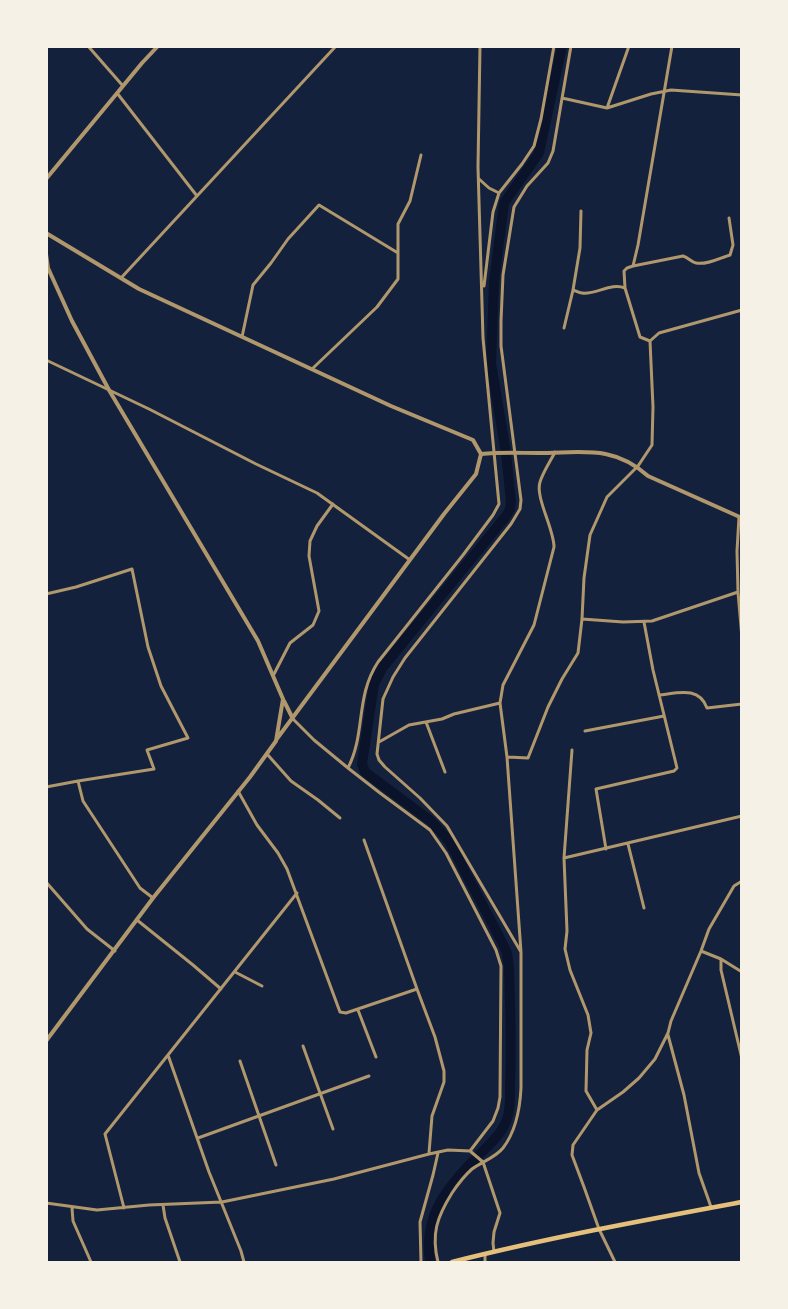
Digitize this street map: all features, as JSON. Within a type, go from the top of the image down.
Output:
[{"type":"main road","points":[[452,1263],[599,1229],[741,1202]]},
{"type":"street","points":[[88,46],[123,86]]},
{"type":"street","points":[[46,179],[158,46]]},
{"type":"street","points":[[121,278],[336,46]]},
{"type":"street","points":[[348,768],[356,749],[364,696],[371,672],[452,570],[497,509],[500,500],[483,338],[479,179],[480,46]]},
{"type":"street","points":[[482,300],[493,212],[499,193],[534,146],[554,46]]},
{"type":"street","points":[[521,952],[447,826],[385,767],[377,754],[383,699],[405,658],[512,524],[520,509],[521,500],[501,346],[503,275],[514,207],[527,186],[548,164],[553,152],[571,46]]},
{"type":"street","points":[[607,108],[629,46]]},
{"type":"street","points":[[633,266],[639,246],[672,46]]},
{"type":"street","points":[[562,98],[607,108],[665,91],[741,95]]},
{"type":"street","points":[[117,93],[197,196]]},
{"type":"street","points":[[312,369],[376,307],[398,279],[398,224],[410,201],[421,155]]},
{"type":"street","points":[[479,179],[499,193]]},
{"type":"street","points":[[242,337],[253,285],[288,238],[319,205],[398,253]]},
{"type":"street","points":[[564,328],[580,248],[581,211]]},
{"type":"street","points":[[650,341],[640,338],[625,288],[624,271],[633,266],[683,256],[699,263],[730,255],[733,245],[729,218]]},
{"type":"street","points":[[46,233],[140,289],[391,406],[473,440],[482,454],[476,474],[267,754],[153,898],[46,1041]]},
{"type":"street","points":[[46,254],[48,268],[72,321],[109,390],[258,641],[293,719],[348,768],[434,834],[500,960],[500,1097],[496,1115],[471,1152]]},
{"type":"street","points":[[573,290],[584,294],[611,287],[625,288]]},
{"type":"street","points":[[650,341],[659,333],[741,310]]},
{"type":"street","points":[[507,757],[528,758],[548,707],[578,653],[590,535],[607,497],[638,466],[652,445],[650,341]]},
{"type":"street","points":[[46,360],[317,493],[410,560]]},
{"type":"street","points":[[438,1263],[434,1244],[438,1218],[442,1209],[460,1180],[482,1161],[502,1150],[516,1123],[520,1107],[521,952],[507,757],[500,703],[503,685],[534,625],[554,547],[554,539],[540,495],[539,484],[555,452]]},
{"type":"street","points":[[482,454],[602,452],[638,466],[648,476],[740,518],[736,551],[741,638]]},
{"type":"street","points":[[273,676],[290,643],[313,626],[319,612],[309,556],[310,541],[317,526],[333,504]]},
{"type":"street","points":[[46,594],[132,569],[148,647],[161,686],[188,738],[147,750],[154,769],[46,788]]},
{"type":"street","points":[[582,619],[623,622],[652,621],[738,592]]},
{"type":"street","points":[[606,849],[596,789],[675,770],[676,766],[644,622]]},
{"type":"street","points":[[659,695],[693,693],[702,698],[707,708],[741,704]]},
{"type":"street","points":[[276,741],[283,699]]},
{"type":"street","points":[[378,742],[409,725],[442,719],[500,703]]},
{"type":"street","points":[[585,731],[664,716]]},
{"type":"street","points":[[426,722],[445,771]]},
{"type":"street","points":[[572,750],[564,858],[567,931],[564,949],[588,1015],[591,1033],[587,1050],[586,1091],[597,1110]]},
{"type":"street","points":[[267,754],[291,781],[340,818]]},
{"type":"street","points":[[78,781],[83,801],[140,888],[153,898]]},
{"type":"street","points":[[238,791],[257,825],[287,869],[339,1010],[344,1014],[417,989]]},
{"type":"street","points":[[564,858],[741,816]]},
{"type":"street","points":[[364,840],[435,1037],[444,1071],[444,1082],[432,1116],[429,1154]]},
{"type":"street","points":[[628,843],[644,908]]},
{"type":"street","points":[[615,1263],[599,1229],[572,1155],[573,1145],[597,1110],[639,1078],[655,1059],[668,1033],[708,929],[734,886],[741,881]]},
{"type":"street","points":[[46,882],[87,929],[115,951]]},
{"type":"street","points":[[124,1208],[105,1134],[297,893]]},
{"type":"street","points":[[137,920],[194,964],[221,989]]},
{"type":"street","points":[[701,951],[721,959],[741,972]]},
{"type":"street","points":[[721,959],[721,969],[741,1059]]},
{"type":"street","points":[[235,972],[262,986]]},
{"type":"street","points":[[358,1010],[376,1058]]},
{"type":"street","points":[[668,1033],[684,1095],[699,1173],[711,1207]]},
{"type":"street","points":[[303,1046],[333,1129]]},
{"type":"street","points":[[168,1055],[244,1263]]},
{"type":"street","points":[[240,1061],[276,1165]]},
{"type":"street","points":[[198,1138],[369,1076]]},
{"type":"street","points":[[46,1203],[97,1210],[222,1202],[334,1179],[448,1150],[471,1152],[482,1161],[500,1213],[494,1232],[494,1252]]},
{"type":"street","points":[[421,1263],[420,1222],[438,1153]]},
{"type":"street","points":[[163,1205],[180,1263]]},
{"type":"street","points":[[72,1208],[73,1221],[91,1263]]},
{"type":"street","points":[[485,1254],[485,1263]]},
{"type":"waterway","points":[[430,1262],[430,1230],[440,1203],[467,1167],[499,1134],[508,1115],[511,1040],[507,953],[449,841],[431,821],[365,772],[362,764],[374,684],[383,667],[510,509],[506,453],[491,363],[494,282],[504,203],[539,153],[562,46]]}]
